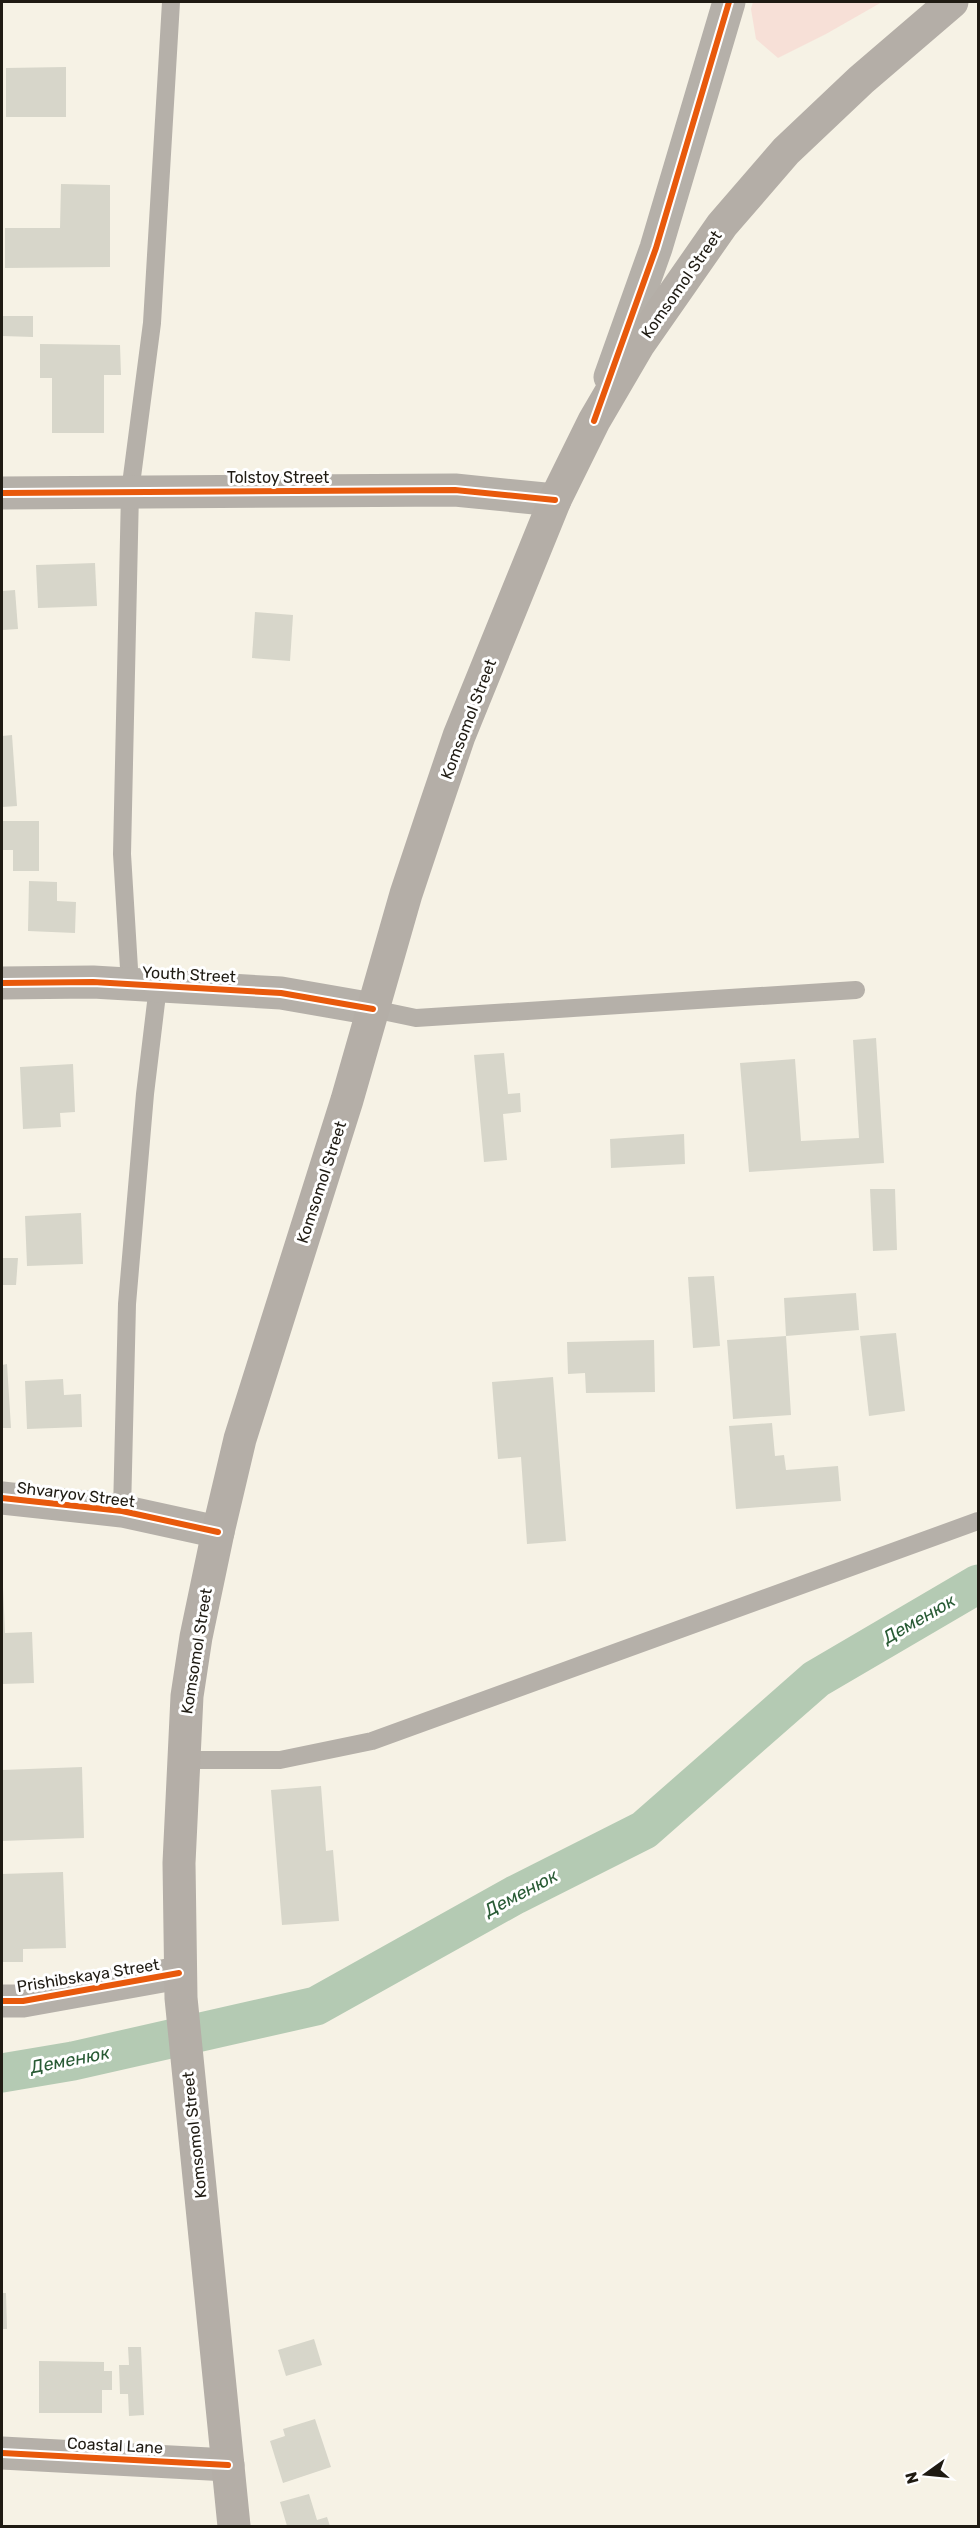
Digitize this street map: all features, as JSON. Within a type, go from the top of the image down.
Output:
[{"type":"main road","name":"Komsomol Street","points":[[234,2526],[188,2086],[180,1985],[180,1809],[186,1696],[218,1532],[240,1439],[373,1009],[406,894],[459,736],[555,500],[594,421],[639,344],[722,225],[786,151],[861,80],[952,2]]},
{"type":"street","points":[[594,421],[656,248],[729,2]]},
{"type":"street","name":"Tolstoy Street","points":[[2,493],[455,490],[555,500]]},
{"type":"street","name":"Youth Street","points":[[2,983],[93,982],[281,993],[373,1009]]},
{"type":"street","name":"Shvaryov Street","points":[[2,1498],[122,1511],[218,1532]]},
{"type":"street","name":"Prishibskaya Street","points":[[2,2001],[23,2001],[180,1985]]},
{"type":"street","name":"Coastal Lane","points":[[2,2452],[228,2465]]},
{"type":"lane","points":[[122,1511],[127,1304],[145,1094],[144,985],[122,855],[130,492],[152,323],[171,2]]},
{"type":"lane","points":[[373,1009],[416,1018],[856,990]]},
{"type":"lane","points":[[183,1760],[280,1760],[372,1741],[978,1521]]},
{"type":"shaded area","points":[[753,2],[882,2],[778,58],[756,39],[751,9]]},
{"type":"building","points":[[66,67],[66,117],[6,117],[6,68]]},
{"type":"building","points":[[61,184],[110,185],[110,267],[5,268],[5,228],[60,228]]},
{"type":"building","points":[[2,316],[33,316],[33,337],[2,336]]},
{"type":"building","points":[[40,344],[120,345],[121,375],[104,375],[104,433],[52,433],[52,378],[40,378]]},
{"type":"building","points":[[95,563],[97,606],[38,608],[36,565]]},
{"type":"building","points":[[15,590],[18,629],[2,630],[2,591]]},
{"type":"building","points":[[255,612],[293,615],[290,661],[252,658]]},
{"type":"building","points":[[12,735],[17,806],[2,807],[2,736]]},
{"type":"building","points":[[2,821],[39,821],[39,871],[13,871],[13,850],[2,850]]},
{"type":"building","points":[[29,881],[57,882],[57,901],[76,902],[75,933],[28,931]]},
{"type":"building","points":[[876,1038],[884,1163],[749,1172],[740,1063],[795,1059],[801,1141],[859,1138],[853,1040]]},
{"type":"building","points":[[504,1053],[508,1094],[520,1093],[521,1112],[503,1114],[507,1160],[484,1162],[474,1055]]},
{"type":"building","points":[[73,1064],[75,1112],[60,1113],[61,1127],[23,1129],[20,1067]]},
{"type":"building","points":[[684,1134],[685,1164],[611,1168],[610,1139]]},
{"type":"building","points":[[870,1189],[895,1189],[897,1250],[873,1251]]},
{"type":"building","points":[[81,1213],[83,1264],[27,1266],[25,1216]]},
{"type":"building","points":[[2,1258],[18,1258],[16,1285],[2,1285]]},
{"type":"building","points":[[714,1276],[720,1346],[693,1348],[688,1277]]},
{"type":"building","points":[[856,1293],[859,1330],[786,1336],[784,1298]]},
{"type":"building","points":[[896,1333],[905,1411],[869,1416],[860,1336]]},
{"type":"building","points":[[786,1336],[791,1415],[733,1419],[727,1340]]},
{"type":"building","points":[[654,1340],[655,1392],[586,1393],[585,1373],[568,1374],[567,1342]]},
{"type":"building","points":[[7,1364],[11,1428],[2,1428],[2,1365]]},
{"type":"building","points":[[553,1377],[566,1541],[527,1544],[521,1457],[498,1459],[492,1382]]},
{"type":"building","points":[[63,1379],[64,1395],[81,1394],[82,1427],[27,1429],[25,1381]]},
{"type":"building","points":[[772,1423],[775,1456],[784,1455],[786,1470],[838,1466],[841,1501],[736,1509],[729,1426]]},
{"type":"building","points":[[2,1587],[5,1633],[32,1632],[34,1683],[2,1684]]},
{"type":"building","points":[[82,1767],[84,1838],[2,1841],[2,1770]]},
{"type":"building","points":[[321,1786],[326,1851],[333,1850],[339,1921],[282,1925],[271,1790]]},
{"type":"building","points":[[63,1872],[66,1948],[23,1949],[23,1962],[2,1962],[2,1874]]},
{"type":"building","points":[[2,2293],[6,2293],[7,2329],[2,2329]]},
{"type":"building","points":[[314,2339],[322,2365],[286,2376],[278,2350]]},
{"type":"building","points":[[128,2347],[141,2347],[144,2415],[129,2416],[128,2394],[120,2394],[119,2365],[129,2365]]},
{"type":"building","points":[[39,2361],[104,2362],[104,2371],[112,2371],[112,2390],[102,2390],[102,2413],[39,2413]]},
{"type":"building","points":[[315,2419],[331,2467],[283,2483],[270,2441],[285,2436],[283,2429]]},
{"type":"building","points":[[309,2494],[317,2520],[327,2517],[330,2526],[287,2526],[280,2502]]},
{"type":"waterway","name":"Деменюк","points":[[2,2073],[73,2061],[316,2006],[515,1895],[644,1830],[816,1679],[978,1584]]},
{"type":"cycle path","points":[[594,421],[656,248],[729,2]]},
{"type":"cycle path","points":[[2,493],[455,490],[555,500]]},
{"type":"cycle path","points":[[2,983],[93,982],[281,993],[373,1009]]},
{"type":"cycle path","points":[[2,1498],[122,1511],[218,1532]]},
{"type":"cycle path","points":[[2,2001],[23,2001],[179,1973]]},
{"type":"cycle path","points":[[2,2453],[228,2465]]}]
